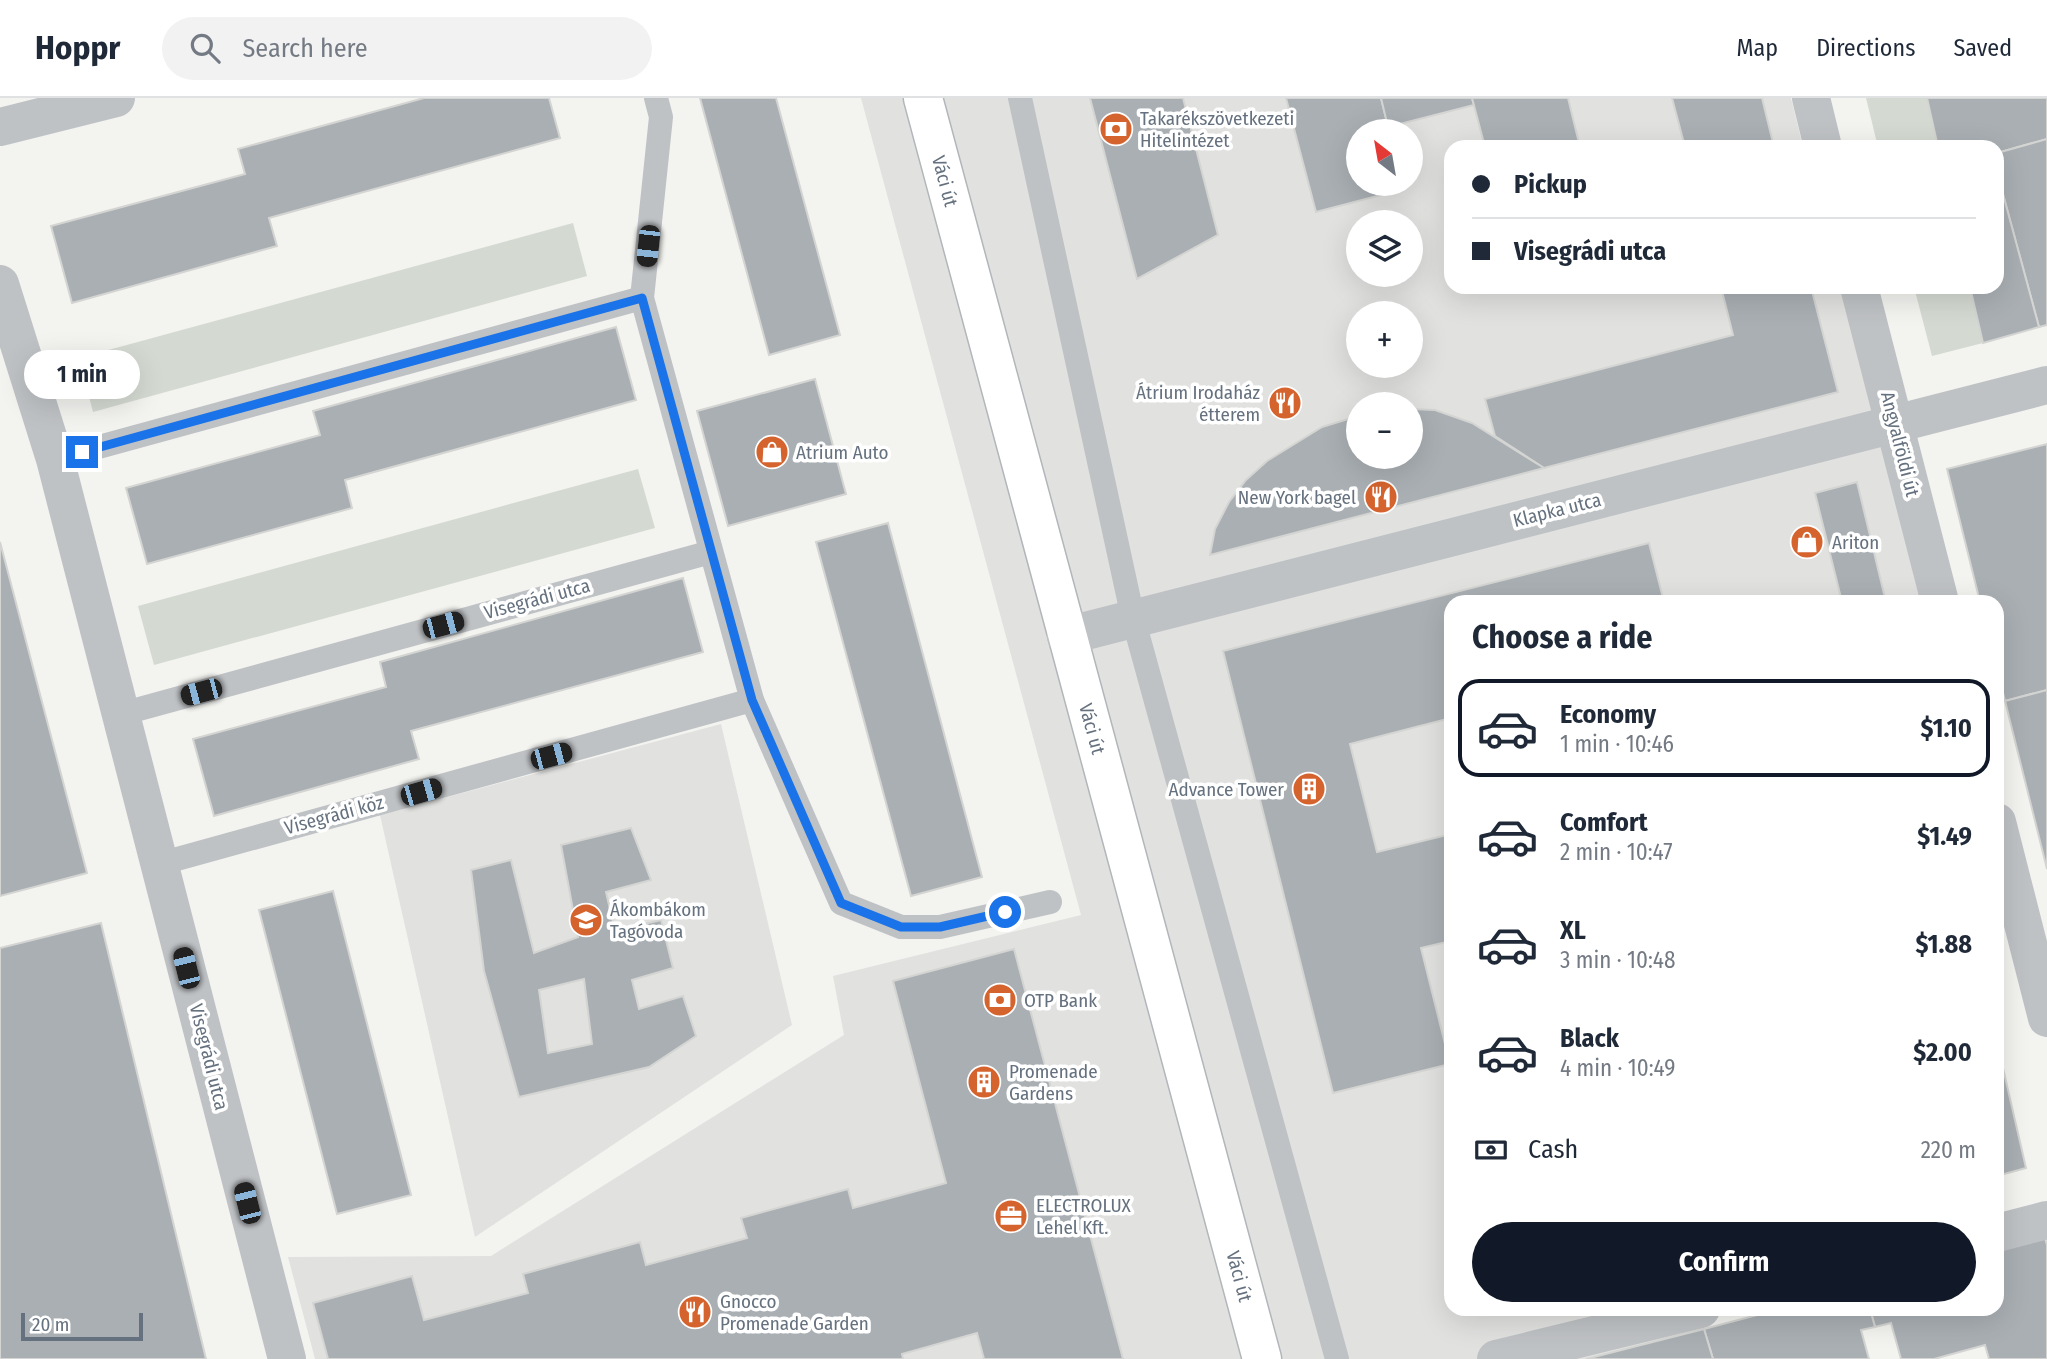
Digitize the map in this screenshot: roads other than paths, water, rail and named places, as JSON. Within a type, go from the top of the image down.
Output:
[{"type":"main road","name":"Váci út","points":[[923,98],[1262,1359]]},
{"type":"street","points":[[0,127],[116,98]]},
{"type":"street","points":[[1811,98],[1821,140]]},
{"type":"street","name":"Visegrádi utca","points":[[0,284],[55,459],[287,1359]]},
{"type":"street","name":"Angyalföldi út","points":[[1861,294],[1938,595]]},
{"type":"street","name":"Klapka utca","points":[[1066,636],[2047,385]]},
{"type":"street","points":[[2004,849],[2047,1018]]},
{"type":"street","points":[[2004,1231],[2047,1220]]},
{"type":"street","points":[[1496,1359],[1672,1316]]},
{"type":"lane","points":[[656,98],[661,117],[642,298],[752,700],[841,903],[901,927],[940,927],[1050,902]]},
{"type":"lane","points":[[1020,98],[1133,618],[1337,1359]]},
{"type":"lane","points":[[55,459],[642,298]]},
{"type":"lane","name":"Visegrádi utca","points":[[121,714],[711,552]]},
{"type":"lane","name":"Visegrádi köz","points":[[159,864],[527,769],[752,700]]},
{"type":"place","name":"Takarékszövetkezeti Hitelintézet","points":[[1116,129]]},
{"type":"place","name":"Átrium Irodaház étterem","points":[[1285,403]]},
{"type":"place","name":"Atrium Auto","points":[[772,452]]},
{"type":"place","name":"New York bagel","points":[[1381,497]]},
{"type":"place","name":"Ariton","points":[[1807,542]]},
{"type":"place","name":"Advance Tower","points":[[1309,789]]},
{"type":"place","name":"Ákombákom Tagóvoda","points":[[586,920]]},
{"type":"place","name":"OTP Bank","points":[[1000,1000]]},
{"type":"place","name":"Promenade Gardens","points":[[984,1082]]},
{"type":"place","name":"ELECTROLUX Lehel Kft.","points":[[1011,1216]]},
{"type":"place","name":"Gnocco Promenade Garden","points":[[695,1312]]}]
